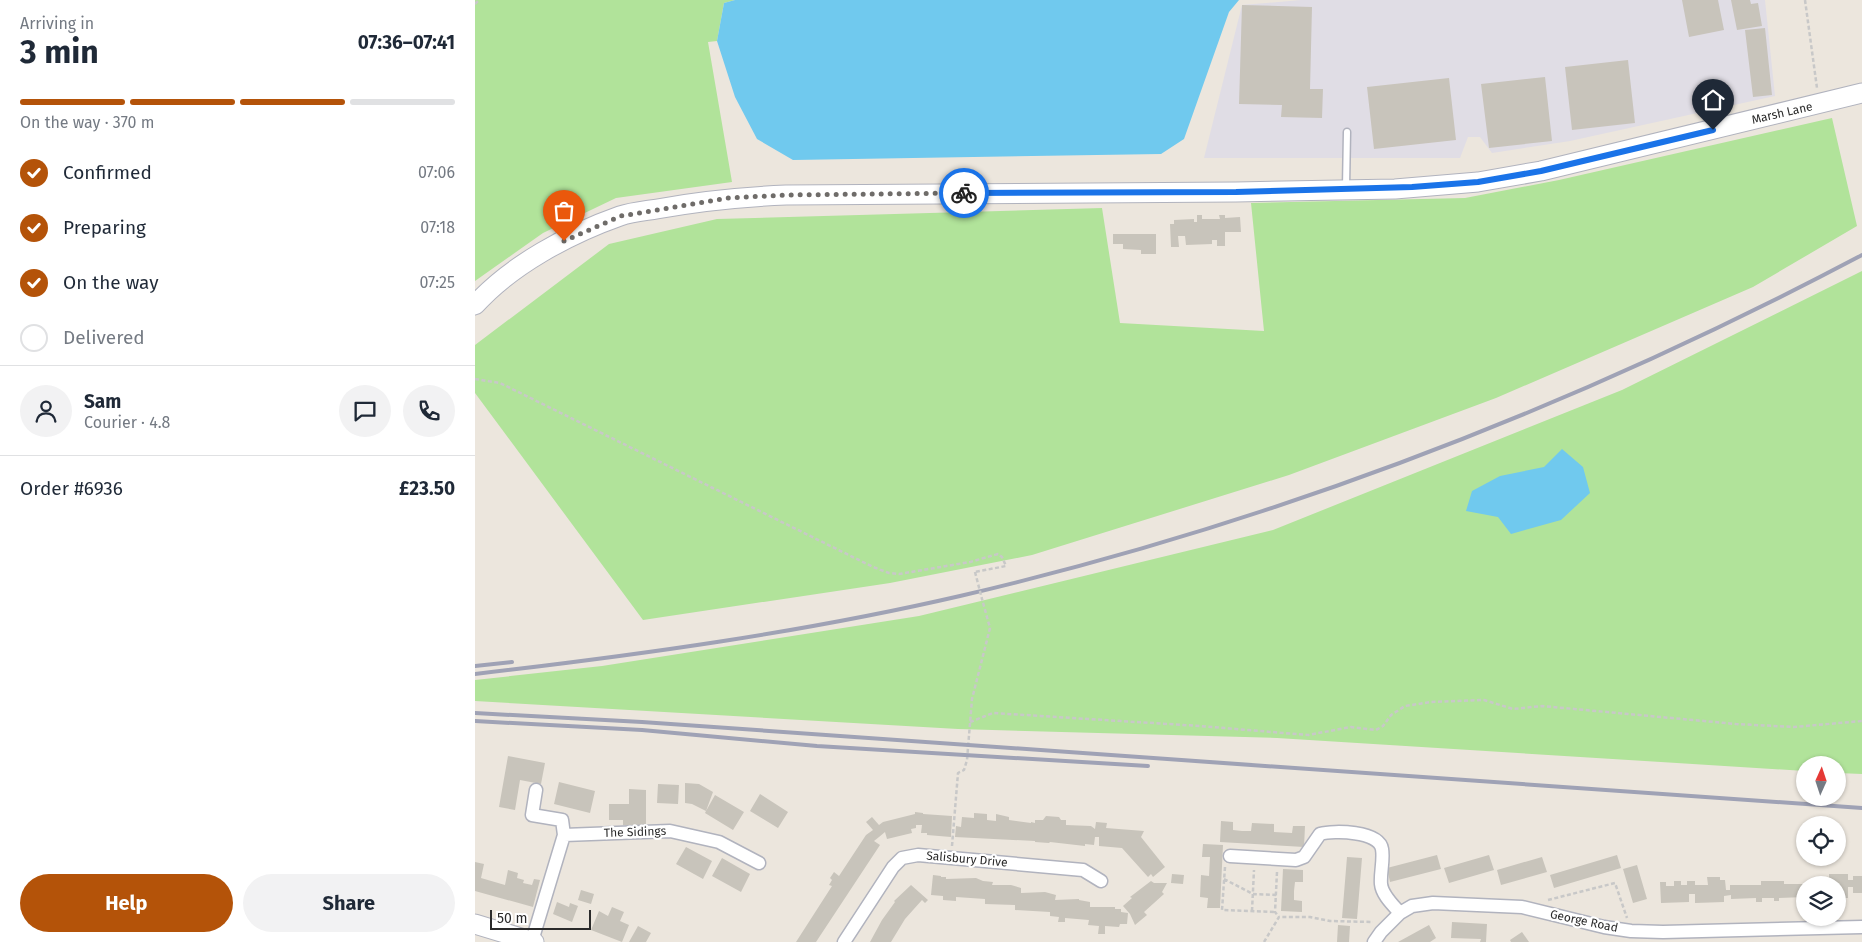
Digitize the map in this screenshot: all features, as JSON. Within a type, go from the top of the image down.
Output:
[{"type":"main road","name":"Marsh Lane","points":[[475,304],[504,278],[539,253],[621,216],[671,206],[728,198],[835,194],[1236,192],[1346,188],[1395,189],[1478,182],[1541,171],[1862,93]]},
{"type":"main road","points":[[475,924],[533,942]]},
{"type":"street","points":[[533,942],[564,835],[562,820],[532,814],[536,790]]},
{"type":"street","name":"The Sidings","points":[[564,835],[670,831],[719,842],[759,863]]},
{"type":"street","points":[[1230,856],[1296,860],[1305,857],[1320,834],[1328,832],[1367,835],[1377,839],[1382,848],[1381,885],[1386,896],[1400,913]]},
{"type":"street","name":"Salisbury Drive","points":[[844,942],[897,862],[903,858],[918,855],[951,857],[1083,870],[1101,881]]},
{"type":"street","name":"George Road","points":[[1374,942],[1389,923],[1400,913],[1412,906],[1433,903],[1521,907],[1604,927],[1631,931],[1768,936],[1862,927]]},
{"type":"lane","points":[[1346,188],[1347,132]]},
{"type":"path","points":[[475,4],[479,0]]},
{"type":"path","points":[[1805,0],[1816,84],[1821,104]]},
{"type":"path","points":[[475,379],[500,383],[873,567],[889,573],[899,574],[970,562],[998,554],[1003,557],[1006,566],[975,572],[990,628],[972,699],[967,760],[964,770],[958,773],[951,857]]},
{"type":"path","points":[[970,722],[993,713],[1308,735],[1351,727],[1376,730],[1383,726],[1391,715],[1405,706],[1431,702],[1485,700],[1513,709],[1542,706],[1736,724],[1794,727],[1862,721]]},
{"type":"path","points":[[1230,856],[1225,856],[1223,910],[1275,912]]},
{"type":"path","points":[[1252,911],[1254,857]]},
{"type":"path","points":[[1278,859],[1275,912],[1279,917]]},
{"type":"path","points":[[1224,879],[1253,894],[1276,895]]},
{"type":"path","points":[[1521,907],[1615,883],[1625,917],[1632,920]]},
{"type":"path","points":[[1279,917],[1310,917],[1330,921],[1389,923]]},
{"type":"path","points":[[1264,942],[1279,917]]},
{"type":"shaded area","points":[[1301,0],[1765,0],[1775,96],[1570,141],[1492,153],[1480,137],[1468,137],[1460,158],[1204,158],[1242,5]]},
{"type":"green space","points":[[475,0],[735,0],[724,3],[717,41],[708,42],[732,182],[616,198],[543,233],[475,281]]},
{"type":"green space","points":[[1832,118],[1857,226],[1753,287],[1496,398],[1289,475],[1032,555],[890,583],[643,620],[475,393],[475,345],[609,244],[717,219],[1102,208],[1120,323],[1264,331],[1251,203],[1465,198],[1559,180]]},
{"type":"green space","points":[[1862,271],[1862,774],[1846,773],[1846,756],[1796,756],[1796,770],[1277,738],[958,729],[475,701],[475,680],[602,666],[919,616],[1273,530],[1622,390]]},
{"type":"water","points":[[735,0],[1239,0],[1229,12],[1184,139],[1161,154],[793,160],[757,139],[735,97],[717,41],[724,3]]},
{"type":"water","points":[[1562,449],[1583,467],[1590,493],[1561,520],[1511,534],[1498,517],[1466,511],[1472,491],[1500,476],[1544,467]]},
{"type":"building","points":[[1682,0],[1718,0],[1724,30],[1689,37]]},
{"type":"building","points":[[1731,0],[1750,0],[1751,4],[1758,3],[1762,26],[1737,30]]},
{"type":"building","points":[[1242,5],[1312,7],[1310,89],[1323,89],[1322,118],[1281,117],[1282,105],[1239,104]]},
{"type":"building","points":[[1765,28],[1772,95],[1753,97],[1745,30]]},
{"type":"building","points":[[1628,60],[1635,123],[1572,130],[1565,67]]},
{"type":"building","points":[[1545,77],[1552,141],[1489,148],[1481,84]]},
{"type":"building","points":[[1449,78],[1456,140],[1374,149],[1367,87]]},
{"type":"building","points":[[1197,215],[1202,215],[1202,219],[1220,219],[1219,215],[1225,215],[1225,218],[1240,217],[1241,232],[1225,232],[1225,246],[1217,246],[1217,240],[1212,240],[1212,244],[1186,245],[1185,236],[1178,236],[1179,247],[1171,247],[1170,224],[1174,224],[1174,220],[1194,219],[1194,222],[1197,222]]},
{"type":"building","points":[[1113,234],[1156,234],[1156,254],[1141,254],[1141,250],[1123,249],[1123,244],[1113,244]]},
{"type":"building","points":[[508,756],[545,763],[541,784],[520,780],[515,810],[499,807]]},
{"type":"building","points":[[559,782],[595,791],[590,813],[554,804]]},
{"type":"building","points":[[685,783],[699,784],[713,792],[706,811],[692,804],[685,803]]},
{"type":"building","points":[[658,784],[679,785],[678,804],[657,803]]},
{"type":"building","points":[[629,789],[646,790],[646,826],[623,825],[623,820],[609,820],[609,804],[629,804]]},
{"type":"building","points":[[760,794],[788,812],[778,828],[750,811]]},
{"type":"building","points":[[715,795],[744,812],[733,830],[705,813]]},
{"type":"building","points":[[915,812],[952,816],[951,837],[921,833],[922,825],[916,825],[916,828],[911,829],[912,833],[887,839],[885,832],[874,841],[880,845],[816,942],[796,942],[832,886],[829,885],[832,880],[830,878],[834,872],[839,876],[866,835],[873,830],[866,822],[872,817],[879,825],[883,822],[915,814]]},
{"type":"building","points":[[974,813],[987,814],[987,820],[996,821],[996,814],[1009,817],[1009,820],[1031,823],[1035,823],[1035,820],[1043,820],[1046,816],[1059,817],[1061,820],[1066,820],[1066,825],[1091,826],[1095,829],[1096,822],[1107,823],[1106,828],[1144,831],[1141,837],[1165,867],[1153,877],[1151,874],[1148,877],[1122,848],[1099,846],[1099,837],[1095,837],[1094,845],[1085,844],[1085,846],[1050,842],[955,837],[956,826],[961,827],[962,817],[974,818]]},
{"type":"building","points":[[1221,821],[1233,822],[1233,830],[1242,831],[1251,831],[1252,823],[1274,824],[1274,832],[1292,833],[1293,826],[1305,826],[1304,847],[1220,842]]},
{"type":"building","points":[[1203,844],[1223,845],[1220,908],[1207,908],[1208,898],[1200,897],[1201,875],[1209,876],[1210,857],[1202,857]]},
{"type":"building","points":[[686,847],[712,861],[703,879],[676,864]]},
{"type":"building","points":[[1437,855],[1441,869],[1390,882],[1387,868]]},
{"type":"building","points":[[1489,855],[1494,870],[1449,883],[1444,868]]},
{"type":"building","points":[[1617,855],[1621,868],[1554,888],[1550,875]]},
{"type":"building","points":[[1347,857],[1362,858],[1357,919],[1342,918]]},
{"type":"building","points":[[1542,857],[1547,872],[1501,885],[1497,870]]},
{"type":"building","points":[[722,858],[750,874],[741,892],[712,876]]},
{"type":"building","points":[[475,862],[484,864],[481,878],[505,885],[508,870],[518,873],[517,878],[524,880],[523,883],[532,885],[534,879],[540,880],[533,907],[475,891]]},
{"type":"building","points":[[1637,865],[1647,899],[1633,903],[1623,869]]},
{"type":"building","points":[[1283,869],[1303,870],[1303,882],[1295,882],[1294,891],[1294,900],[1302,901],[1302,912],[1281,911]]},
{"type":"building","points":[[1172,874],[1184,875],[1183,884],[1171,883]]},
{"type":"building","points":[[1829,874],[1848,874],[1848,880],[1853,880],[1853,876],[1862,876],[1862,893],[1853,893],[1853,887],[1848,887],[1848,898],[1846,898],[1846,876],[1829,876]]},
{"type":"building","points":[[933,875],[946,877],[946,879],[976,878],[993,882],[992,885],[1011,885],[1021,888],[1021,893],[1045,892],[1056,895],[1055,900],[1079,899],[1090,902],[1090,907],[1115,907],[1115,909],[1121,909],[1121,912],[1128,913],[1127,924],[1120,924],[1119,927],[1105,926],[1105,934],[1098,934],[1099,926],[1088,925],[1089,920],[1065,918],[1065,922],[1058,922],[1059,917],[1050,916],[1050,912],[1015,910],[1015,905],[985,904],[985,899],[956,897],[956,901],[943,900],[943,896],[931,895]]},
{"type":"building","points":[[1707,877],[1720,877],[1720,880],[1725,880],[1726,890],[1730,890],[1730,885],[1761,885],[1761,881],[1784,881],[1784,884],[1796,884],[1796,897],[1779,898],[1779,901],[1774,901],[1774,898],[1762,898],[1762,902],[1756,902],[1756,898],[1731,899],[1731,895],[1724,896],[1724,902],[1695,903],[1695,894],[1689,894],[1689,902],[1661,903],[1660,882],[1666,882],[1666,886],[1674,886],[1674,881],[1681,881],[1681,885],[1687,885],[1687,881],[1695,881],[1695,885],[1708,885]]},
{"type":"building","points":[[1151,881],[1154,883],[1167,883],[1162,892],[1164,894],[1144,912],[1147,915],[1135,925],[1130,914],[1123,906],[1132,898],[1130,897]]},
{"type":"building","points":[[911,885],[928,900],[925,903],[922,900],[905,919],[891,942],[870,942],[894,901]]},
{"type":"building","points":[[581,890],[594,894],[591,904],[578,900]]},
{"type":"building","points":[[557,902],[569,907],[570,903],[578,906],[572,922],[553,914]]},
{"type":"building","points":[[612,907],[624,912],[620,921],[629,925],[622,942],[591,930],[599,911],[608,916]]},
{"type":"building","points":[[1452,922],[1487,924],[1486,942],[1480,942],[1481,939],[1451,938]]},
{"type":"building","points":[[1338,925],[1350,926],[1349,942],[1337,942]]},
{"type":"building","points":[[1429,925],[1436,938],[1430,942],[1398,942]]},
{"type":"building","points":[[638,926],[651,933],[646,942],[629,942]]},
{"type":"building","points":[[1522,932],[1529,942],[1511,942],[1510,940]]},
{"type":"railway","points":[[475,674],[658,651],[840,621],[960,596],[1077,567],[1193,533],[1308,496],[1534,410],[1755,310],[1862,255]]},
{"type":"railway","points":[[475,666],[512,662]]},
{"type":"railway","points":[[475,713],[642,722],[1862,808]]},
{"type":"railway","points":[[475,721],[642,730],[817,746],[1148,766]]},
{"type":"way so far","points":[[564,241],[621,216],[671,206],[728,198],[786,195],[964,193]]},
{"type":"route","points":[[964,193],[1236,192],[1346,188],[1395,189],[1478,182],[1541,171],[1713,130]]}]
